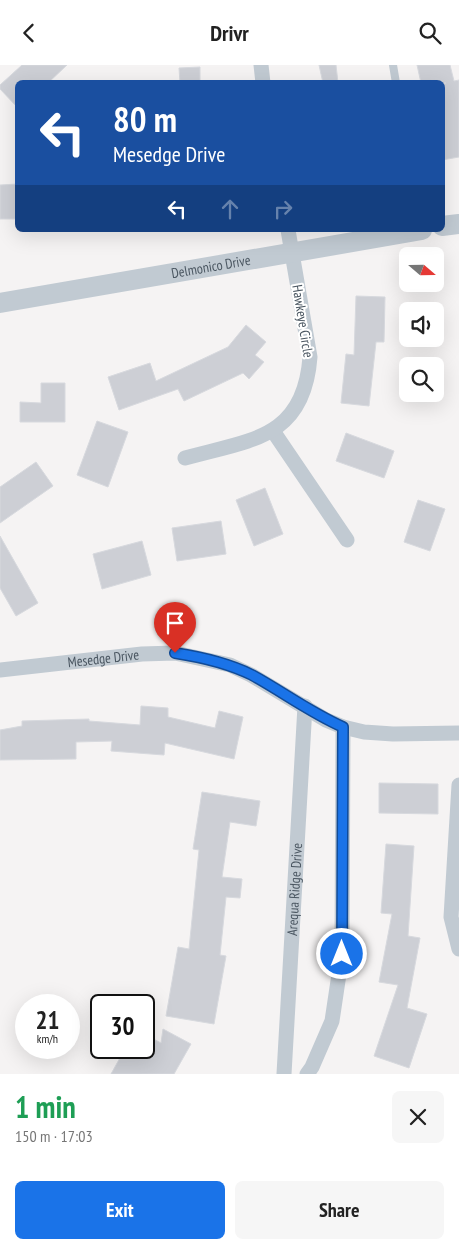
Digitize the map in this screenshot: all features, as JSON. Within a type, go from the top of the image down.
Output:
[{"type":"street","points":[[260,65],[262,80]]},
{"type":"street","points":[[445,226],[459,224]]},
{"type":"street","name":"Hawkeye Circle","points":[[185,458],[246,443],[273,431],[293,413],[309,377],[310,357],[288,232]]},
{"type":"street","name":"Delmonico Drive","points":[[0,303],[411,232]]},
{"type":"street","points":[[273,431],[347,540]]},
{"type":"street","name":"Mesedge Drive","points":[[0,670],[142,654],[175,653],[230,665],[252,675],[326,720],[343,727],[364,732],[393,734],[459,733]]},
{"type":"street","name":"Arequa Ridge Drive","points":[[284,1074],[305,706]]},
{"type":"street","points":[[306,1074],[312,1067],[332,1021],[342,954],[343,727]]},
{"type":"street","points":[[459,785],[451,917],[459,949]]},
{"type":"lane","points":[[393,65],[396,80]]},
{"type":"building","points":[[22,65],[67,65],[51,80],[15,80],[15,105],[0,89],[0,85]]},
{"type":"building","points":[[319,65],[336,65],[338,80],[322,80]]},
{"type":"building","points":[[417,65],[450,65],[454,81],[459,80],[459,157],[445,159],[445,80],[420,80]]},
{"type":"building","points":[[200,67],[200,80],[180,80],[179,68]]},
{"type":"building","points":[[15,184],[15,219],[0,219],[0,185]]},
{"type":"building","points":[[356,296],[385,297],[384,342],[376,342],[369,406],[341,403],[346,354],[354,355]]},
{"type":"building","points":[[246,325],[266,342],[255,355],[264,362],[249,379],[243,373],[184,401],[178,389],[119,410],[108,377],[150,363],[156,381],[228,347]]},
{"type":"building","points":[[41,383],[65,383],[65,422],[20,422],[20,402],[41,403]]},
{"type":"building","points":[[97,421],[128,432],[108,487],[77,475]]},
{"type":"building","points":[[346,433],[394,451],[384,478],[336,461]]},
{"type":"building","points":[[36,462],[53,486],[0,523],[0,487]]},
{"type":"building","points":[[265,488],[283,534],[254,546],[236,500]]},
{"type":"building","points":[[418,500],[445,509],[430,551],[404,542]]},
{"type":"building","points":[[221,521],[226,554],[177,561],[172,528]]},
{"type":"building","points":[[0,536],[38,603],[16,616],[0,588]]},
{"type":"building","points":[[142,541],[151,575],[102,589],[93,554]]},
{"type":"building","points":[[141,706],[168,708],[168,717],[215,728],[219,711],[243,717],[234,759],[165,743],[164,755],[111,751],[112,741],[76,742],[76,759],[0,760],[0,730],[22,726],[22,721],[89,719],[89,721],[140,725]]},
{"type":"building","points":[[379,783],[438,784],[438,814],[379,813]]},
{"type":"building","points":[[202,792],[260,801],[256,826],[230,822],[222,877],[242,879],[240,898],[226,897],[220,955],[226,956],[214,1024],[166,1016],[178,947],[189,949],[199,850],[193,849]]},
{"type":"building","points":[[386,844],[414,846],[408,936],[420,938],[407,1008],[427,1014],[409,1068],[374,1056],[398,985],[379,982],[392,914],[381,913]]},
{"type":"building","points":[[163,1029],[191,1044],[174,1074],[111,1074],[119,1059],[155,1059],[155,1040],[161,1043]]},
{"type":"route","points":[[175,653],[201,657],[230,665],[252,675],[326,720],[343,727],[342,954]]}]
